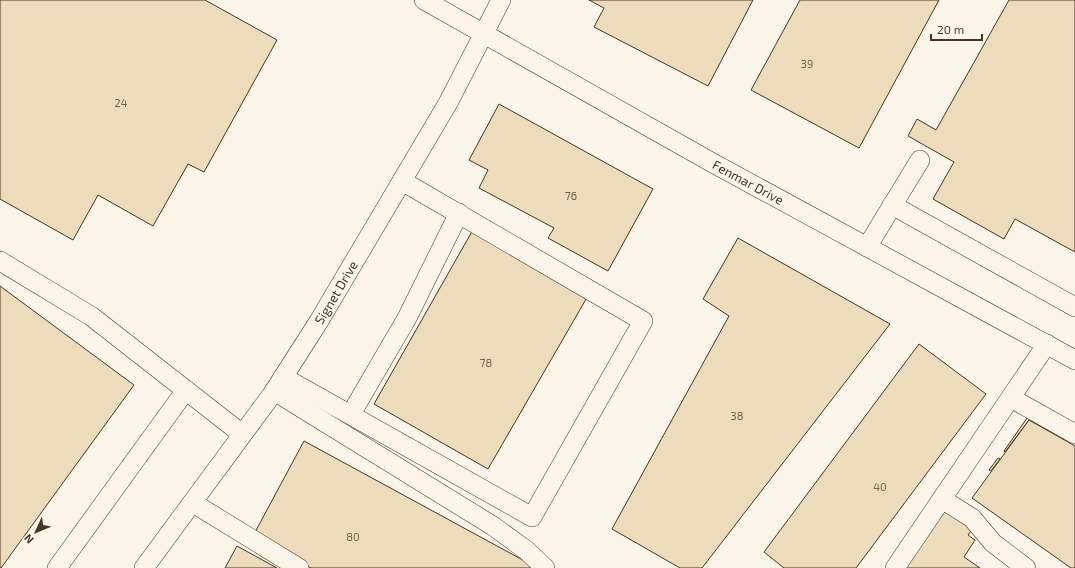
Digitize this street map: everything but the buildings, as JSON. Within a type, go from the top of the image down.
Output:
[{"type":"street","name":"Fenmar Drive","points":[[424,0],[711,162],[1074,358]]},
{"type":"street","name":"Signet Drive","points":[[144,568],[193,503],[278,384],[319,321],[448,103],[485,35],[501,0]]},
{"type":"street","points":[[867,247],[920,160]]},
{"type":"street","points":[[278,384],[351,414],[532,517],[643,321],[402,181]]},
{"type":"street","points":[[892,205],[1075,307]]},
{"type":"street","points":[[351,414],[407,318],[459,213]]},
{"type":"street","points":[[0,261],[91,316],[242,434]]},
{"type":"street","points":[[895,568],[1047,344]]},
{"type":"street","points":[[278,384],[493,526],[526,550],[545,568]]},
{"type":"street","points":[[57,568],[186,390]]},
{"type":"street","points":[[1010,398],[1075,434]]},
{"type":"street","points":[[942,499],[972,518],[993,544],[1026,568]]},
{"type":"street","points":[[193,503],[299,568]]}]
